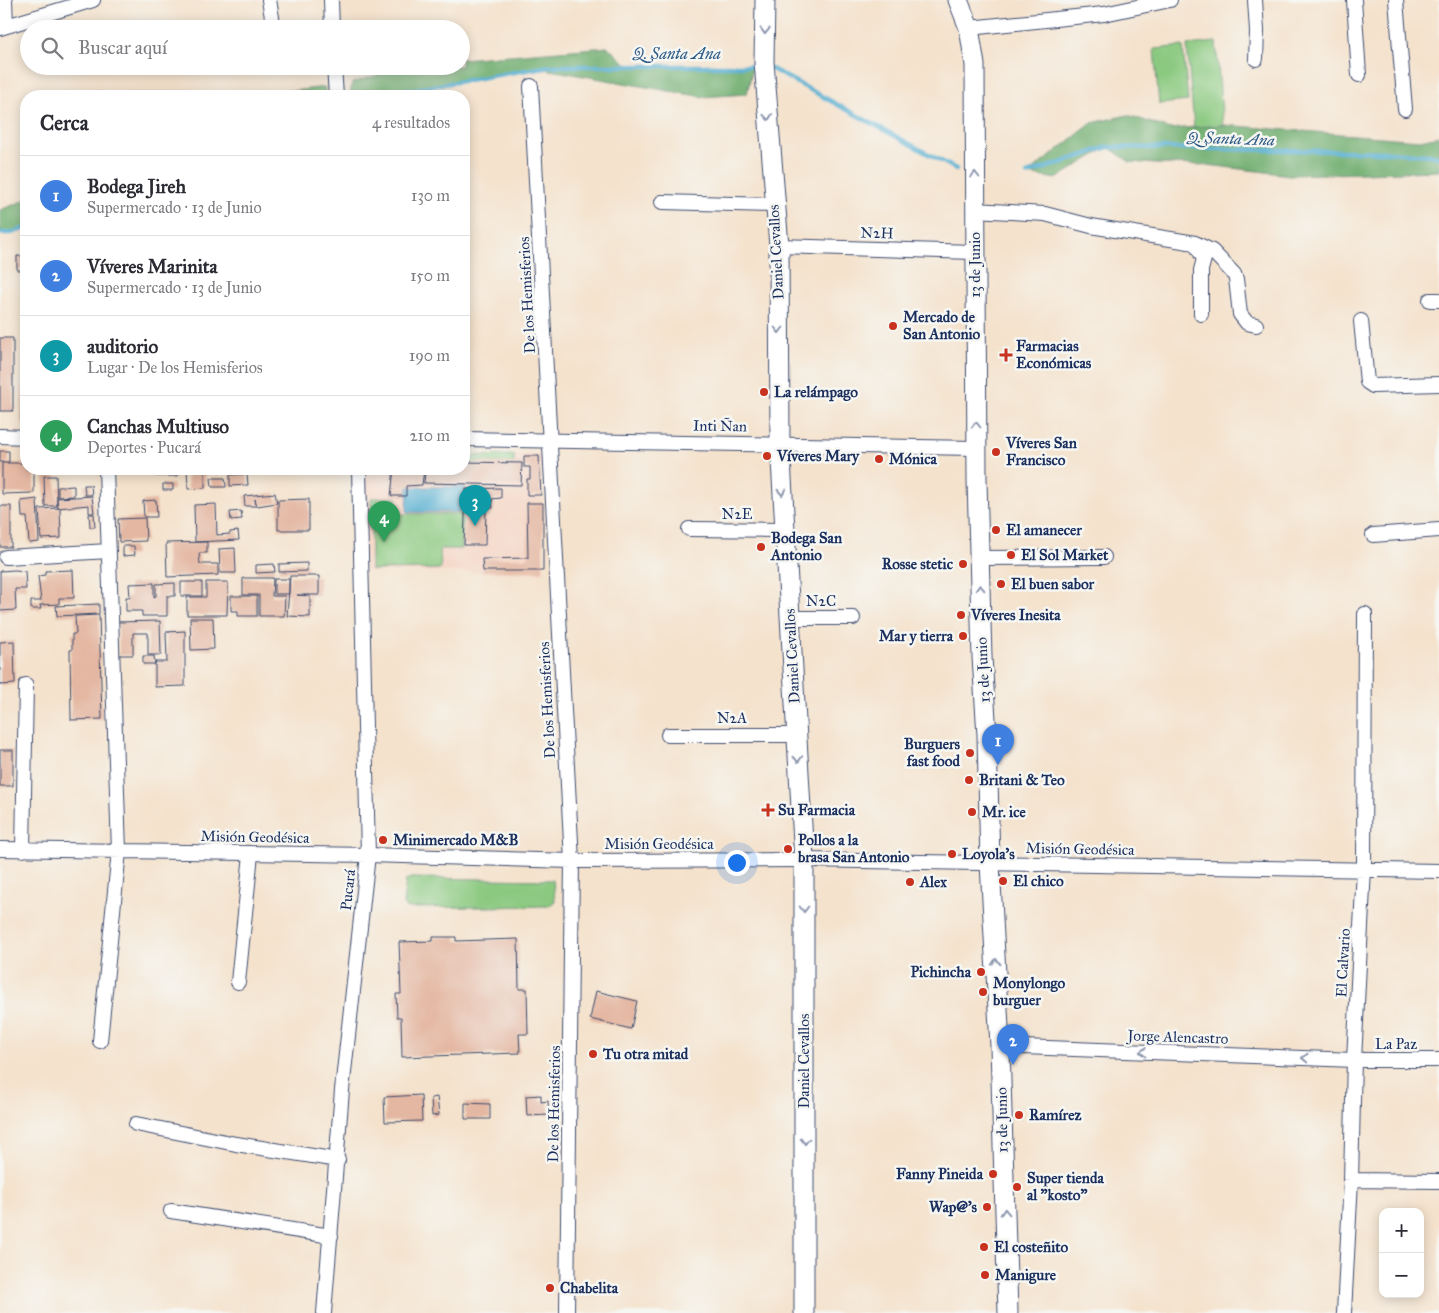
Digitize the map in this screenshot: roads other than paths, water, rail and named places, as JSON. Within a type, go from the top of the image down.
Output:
[{"type":"street","points":[[5,0],[3,27],[20,22]]},
{"type":"street","points":[[26,20],[93,0]]},
{"type":"street","points":[[269,0],[272,20]]},
{"type":"street","points":[[331,0],[332,20]]},
{"type":"street","name":"Daniel Cevallos","points":[[765,0],[764,62],[774,205],[779,246],[780,443],[804,860],[804,1313]]},
{"type":"street","name":"13 de Junio","points":[[958,0],[969,28],[975,65],[976,448],[982,657],[988,735],[990,864],[1000,1046],[1008,1313]]},
{"type":"street","points":[[969,28],[1104,14],[1170,0]]},
{"type":"street","points":[[1254,0],[1257,31],[1256,59]]},
{"type":"street","points":[[1354,0],[1359,75]]},
{"type":"street","points":[[1396,0],[1405,109]]},
{"type":"street","points":[[335,75],[336,90]]},
{"type":"street","name":"De los Hemisferios","points":[[531,86],[572,861],[567,1313]]},
{"type":"street","points":[[662,202],[774,205]]},
{"type":"street","points":[[974,210],[1045,214],[1091,226],[1195,243],[1212,251],[1228,267],[1236,279],[1240,314],[1247,323],[1256,325]]},
{"type":"street","points":[[1195,243],[1204,260],[1201,314]]},
{"type":"street","name":"N2H","points":[[779,246],[974,252]]},
{"type":"street","points":[[1361,322],[1367,382],[1373,386],[1439,384]]},
{"type":"street","points":[[0,436],[20,437]]},
{"type":"street","name":"Inti Ñan","points":[[470,439],[780,443],[976,448]]},
{"type":"street","points":[[100,1041],[119,851],[106,475]]},
{"type":"street","name":"Pucará","points":[[324,1313],[338,1160],[342,1090],[368,855],[358,475]]},
{"type":"street","name":"N2E","points":[[689,529],[785,530]]},
{"type":"street","points":[[1373,535],[1439,530]]},
{"type":"street","points":[[6,556],[109,551]]},
{"type":"street","points":[[979,558],[1104,557]]},
{"type":"street","name":"El Calvario","points":[[1344,1313],[1352,1180],[1354,1060],[1364,869],[1365,614]]},
{"type":"street","name":"N2C","points":[[790,618],[853,618]]},
{"type":"street","points":[[23,850],[26,684]]},
{"type":"street","name":"N2A","points":[[668,735],[796,735]]},
{"type":"street","name":"Misión Geodésica","points":[[0,853],[23,850],[119,851],[572,861],[804,860],[1439,871]]},
{"type":"street","points":[[238,982],[251,854]]},
{"type":"street","name":"Jorge Alencastro","points":[[1000,1046],[1354,1060]]},
{"type":"street","name":"La Paz","points":[[1354,1060],[1439,1060]]},
{"type":"street","points":[[136,1124],[236,1144],[338,1160]]},
{"type":"street","points":[[1352,1180],[1439,1182]]},
{"type":"street","points":[[171,1211],[331,1236]]},
{"type":"water","points":[[408,487],[465,487],[465,512],[407,512]]},
{"type":"waterway","name":"Q. Santa Ana","points":[[409,90],[550,66],[760,66]]},
{"type":"waterway","name":"Q. Santa Ana","points":[[770,68],[956,169]]},
{"type":"waterway","name":"Q. Santa Ana","points":[[1027,174],[1108,147],[1390,152],[1439,156]]},
{"type":"waterway","name":"Q. Santa Ana","points":[[0,233],[11,233],[20,230]]},
{"type":"place","name":"Mercado de San Antonio","points":[[893,326]]},
{"type":"place","name":"Farmacias Económicas","points":[[1006,355]]},
{"type":"place","name":"La relámpago","points":[[764,392]]},
{"type":"place","name":"Víveres San Francisco","points":[[996,452]]},
{"type":"place","name":"Víveres Mary","points":[[767,456]]},
{"type":"place","name":"Mónica","points":[[879,459]]},
{"type":"place","name":"auditorio","points":[[475,526]]},
{"type":"place","name":"El amanecer","points":[[996,530]]},
{"type":"place","name":"Canchas Multiuso","points":[[384,542]]},
{"type":"place","name":"Bodega San Antonio","points":[[761,547]]},
{"type":"place","name":"El Sol Market","points":[[1011,555]]},
{"type":"place","name":"Rosse stetic","points":[[963,564]]},
{"type":"place","name":"El buen sabor","points":[[1001,584]]},
{"type":"place","name":"Víveres Inesita","points":[[961,615]]},
{"type":"place","name":"Mar y tierra","points":[[963,636]]},
{"type":"place","name":"Burguers fast food","points":[[970,753]]},
{"type":"place","name":"Bodega Jireh","points":[[998,765]]},
{"type":"place","name":"Britani & Teo","points":[[969,780]]},
{"type":"place","name":"Su Farmacia","points":[[768,810]]},
{"type":"place","name":"Mr. ice","points":[[972,812]]},
{"type":"place","name":"Minimercado M&B","points":[[383,840]]},
{"type":"place","name":"Pollos a la brasa San Antonio","points":[[788,849]]},
{"type":"place","name":"Loyola's","points":[[952,854]]},
{"type":"place","name":"El chico","points":[[1003,881]]},
{"type":"place","name":"Alex","points":[[910,882]]},
{"type":"place","name":"Pichincha","points":[[981,972]]},
{"type":"place","name":"Monylongo burguer","points":[[983,992]]},
{"type":"place","name":"Tu otra mitad","points":[[593,1054]]},
{"type":"place","name":"Víveres Marinita","points":[[1013,1065]]},
{"type":"place","name":"Ramírez","points":[[1019,1115]]},
{"type":"place","name":"Fanny Pineida","points":[[993,1174]]},
{"type":"place","name":"Super tienda al \"kosto\"","points":[[1017,1187]]},
{"type":"place","name":"Wap@'s","points":[[987,1207]]},
{"type":"place","name":"El costeñito","points":[[984,1247]]},
{"type":"place","name":"Manigure","points":[[985,1275]]},
{"type":"place","name":"Chabelita","points":[[550,1288]]}]
